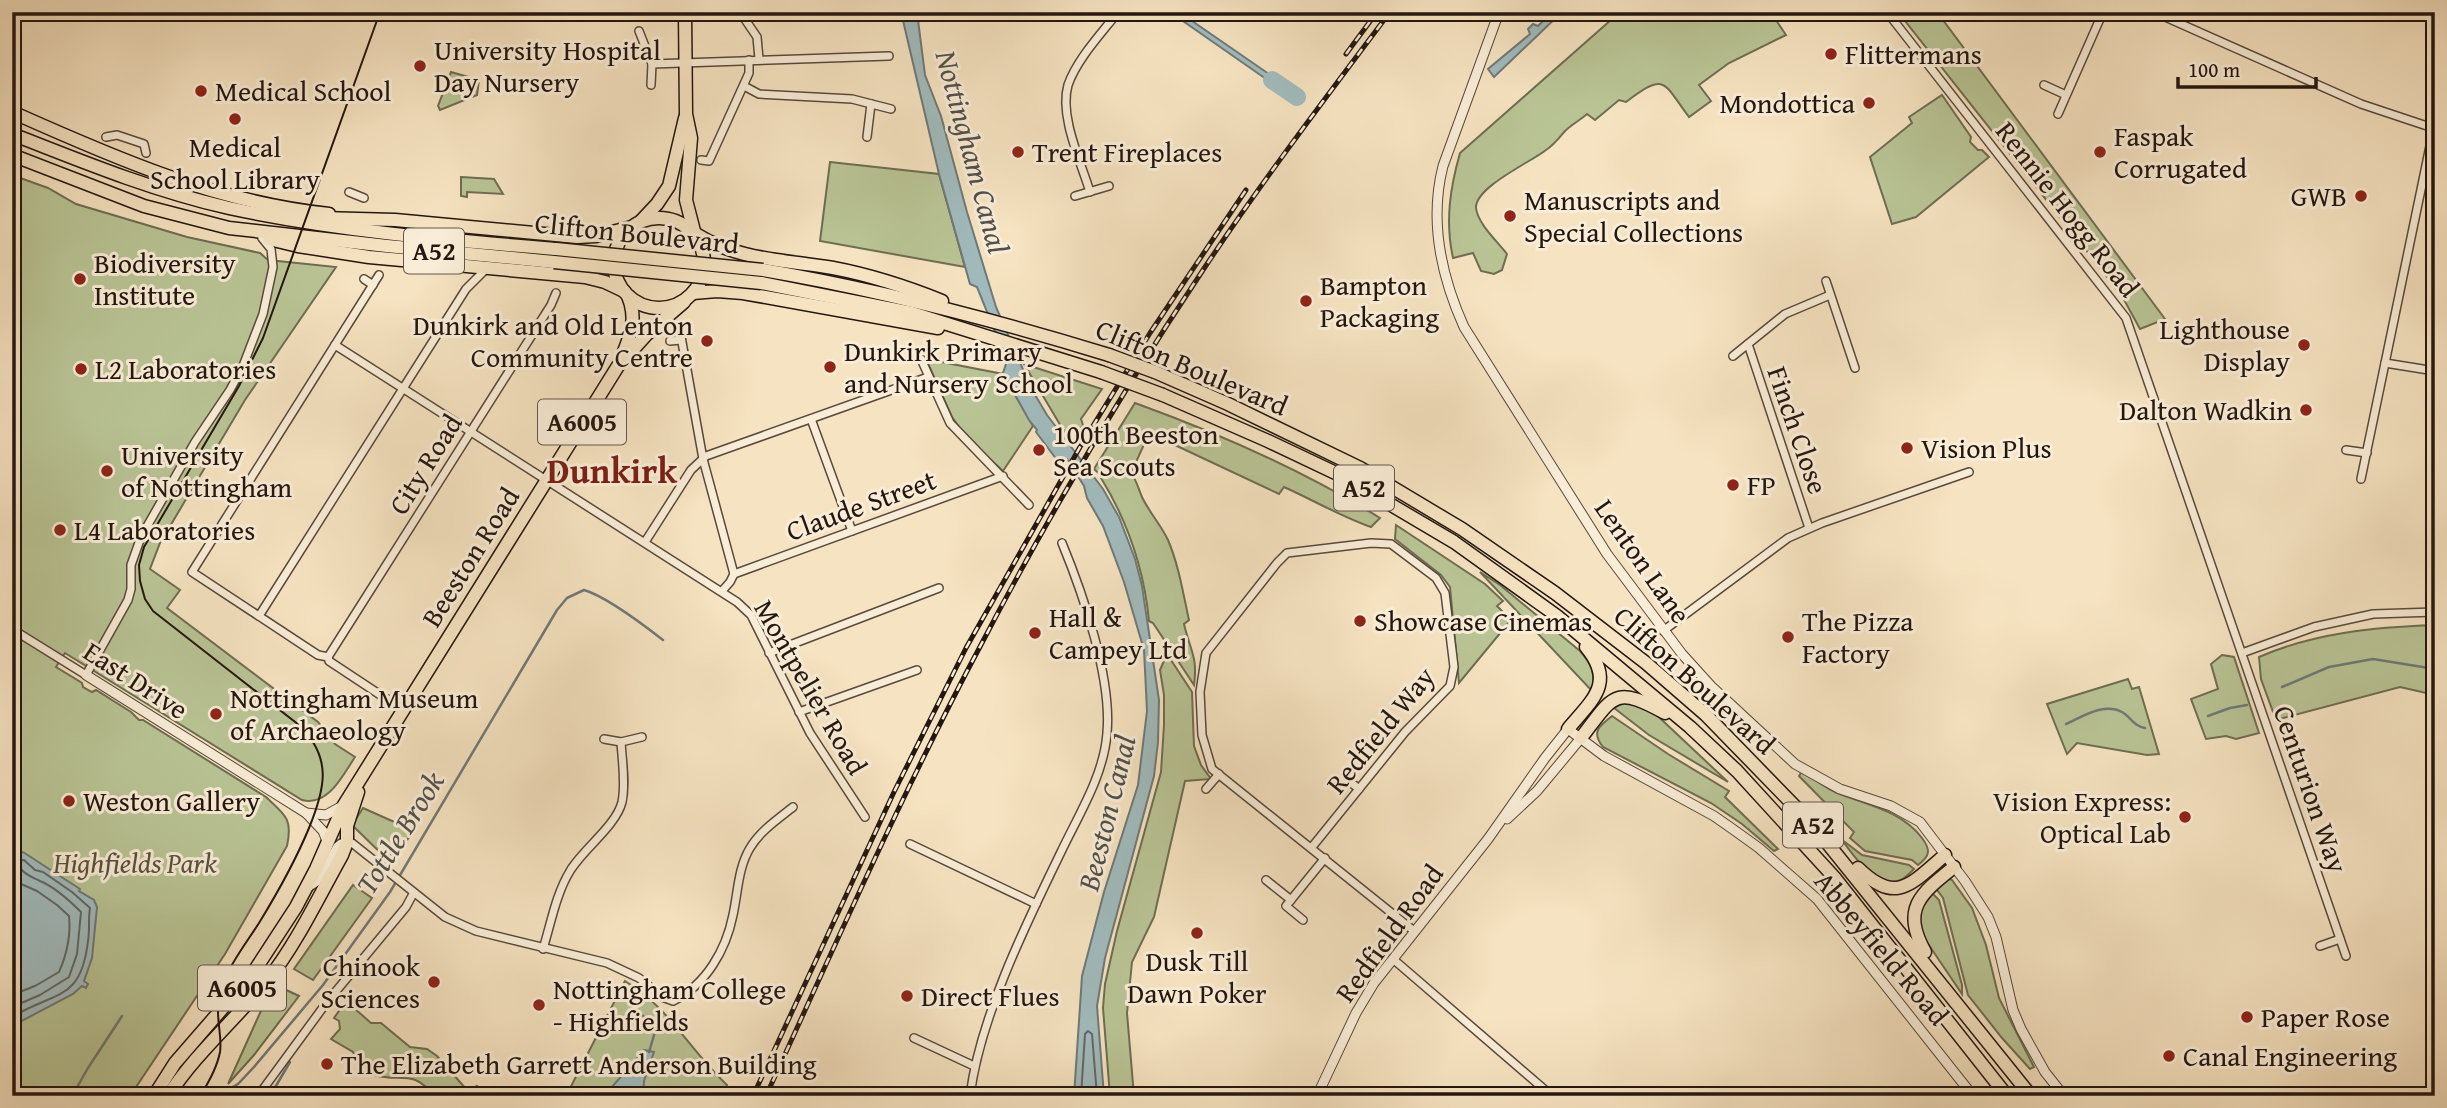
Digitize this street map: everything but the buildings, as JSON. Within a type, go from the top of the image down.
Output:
[{"type":"main road","points":[[636,224],[657,204],[670,186],[686,114],[685,12]]},
{"type":"main road","points":[[12,112],[180,183],[250,201],[340,217]]},
{"type":"main road","points":[[686,114],[691,138],[687,200],[704,264],[699,284],[689,297]]},
{"type":"main road","name":"A52","points":[[12,125],[60,153]]},
{"type":"main road","name":"Clifton Boulevard","points":[[12,134],[167,191],[228,207],[328,225],[555,255],[865,289],[982,317],[1109,355],[1172,378],[1360,468],[1462,529],[1545,586],[1646,663],[1686,698],[1812,824],[2031,1096]]},
{"type":"main road","name":"Clifton Boulevard","points":[[13,155],[144,206],[229,228],[387,246],[555,255]]},
{"type":"main road","points":[[275,216],[395,219],[577,237],[596,236],[659,217],[667,218],[684,224],[726,250],[836,269],[907,287],[982,317]]},
{"type":"main road","name":"A6005","points":[[618,366],[633,323],[632,307],[616,275],[615,254],[624,234],[636,224]]},
{"type":"main road","points":[[229,228],[298,246],[369,257],[585,277],[605,282],[651,308],[674,306],[689,297],[717,291],[743,293],[984,335]]},
{"type":"main road","name":"Clifton Boulevard","points":[[762,276],[912,313],[1101,372],[1163,395],[1344,477],[1454,542],[1557,616],[1690,727],[1737,771],[1834,877],[2007,1096]]},
{"type":"main road","name":"A6005","points":[[618,366],[647,334],[689,297]]},
{"type":"main road","name":"Beeston Road","points":[[364,775],[618,366]]},
{"type":"main road","points":[[1557,616],[1588,648],[1598,662],[1601,675],[1601,684],[1595,698],[1568,729]]},
{"type":"main road","points":[[1581,738],[1606,706],[1618,697],[1633,696],[1690,727]]},
{"type":"main road","name":"A6005","points":[[154,1096],[175,1063],[253,973],[305,889],[344,805],[364,775]]},
{"type":"main road","name":"A6005","points":[[168,1096],[189,1065],[278,967],[310,915],[342,855],[347,842],[346,826],[364,775]]},
{"type":"main road","points":[[1812,824],[1870,880],[1888,889],[1898,889],[1905,885],[1945,855]]},
{"type":"main road","points":[[1954,867],[1930,886],[1916,903],[1913,921],[1917,938],[1956,1001]]},
{"type":"street","points":[[740,12],[757,37],[760,59]]},
{"type":"street","points":[[1090,191],[1067,119],[1066,96],[1077,68],[1118,12]]},
{"type":"street","name":"Lenton Lane","points":[[1499,12],[1439,182],[1438,236],[1443,272],[1464,327],[1607,554],[1663,631],[1711,685],[1795,764],[1840,789],[1908,814],[1920,822],[1977,899],[1996,937],[2013,1010],[2025,1039],[2045,1072],[2064,1096]]},
{"type":"street","name":"Rennie Hogg Road","points":[[1887,12],[2126,318],[2242,653]]},
{"type":"street","points":[[2058,114],[2103,12]]},
{"type":"street","points":[[2154,12],[2361,104],[2434,125],[2361,479]]},
{"type":"street","points":[[639,31],[652,64],[651,85]]},
{"type":"street","points":[[652,64],[889,56]]},
{"type":"street","points":[[701,160],[709,161],[744,86],[750,69],[749,60]]},
{"type":"street","points":[[2044,85],[2066,95]]},
{"type":"street","points":[[744,86],[760,94],[852,99],[891,109]]},
{"type":"street","points":[[867,137],[871,104]]},
{"type":"street","points":[[106,137],[117,135],[144,144],[146,153]]},
{"type":"street","points":[[1075,196],[1109,186]]},
{"type":"street","points":[[349,192],[363,198]]},
{"type":"street","points":[[86,675],[128,600],[133,555],[150,519],[243,366],[263,314],[273,262],[271,249],[262,237]]},
{"type":"street","points":[[259,616],[473,281],[487,269]]},
{"type":"street","points":[[379,275],[192,572],[318,655],[328,657],[332,664],[385,698],[405,708]]},
{"type":"street","points":[[364,279],[373,285]]},
{"type":"street","points":[[1826,281],[1855,368]]},
{"type":"street","name":"City Road","points":[[328,657],[551,305],[556,293]]},
{"type":"street","name":"Finch Close","points":[[1733,356],[1785,314],[1830,295]]},
{"type":"street","name":"Montpelier Road","points":[[670,341],[680,335],[702,458],[734,574],[722,591],[751,615],[799,712],[865,817]]},
{"type":"street","name":"Finch Close","points":[[1748,344],[1809,528]]},
{"type":"street","points":[[335,345],[722,591]]},
{"type":"street","points":[[921,359],[950,423],[1030,505]]},
{"type":"street","points":[[2385,363],[2435,371]]},
{"type":"street","points":[[645,542],[691,470],[702,458],[928,377]]},
{"type":"street","points":[[811,419],[852,531]]},
{"type":"street","points":[[2346,450],[2367,453]]},
{"type":"street","name":"Finch Close","points":[[1663,631],[1788,538],[1809,528],[1969,472]]},
{"type":"street","name":"Claude Street","points":[[734,574],[1003,476]]},
{"type":"street","points":[[970,1096],[974,1066],[997,998],[1036,904],[1095,781],[1107,736],[1108,705],[1100,662],[1083,600],[1062,542]]},
{"type":"street","name":"Redfield Way","points":[[1312,847],[1405,732],[1450,686],[1454,667],[1445,593],[1436,578],[1388,543],[1287,553],[1276,563],[1206,653],[1200,692],[1202,735],[1212,769],[1414,931]]},
{"type":"street","points":[[769,653],[939,588]]},
{"type":"street","points":[[2242,653],[2314,627],[2373,614],[2435,612]]},
{"type":"street","name":"East Drive","points":[[12,629],[306,813],[323,831],[327,841]]},
{"type":"street","name":"Centurion Way","points":[[2242,653],[2346,956]]},
{"type":"street","points":[[799,712],[917,670]]},
{"type":"street","name":"Abbeyfield Road","points":[[1568,729],[1614,762],[1714,816],[1799,881],[1817,899],[1973,1096]]},
{"type":"street","name":"Redfield Road","points":[[1317,1096],[1356,1013],[1393,958],[1488,839],[1568,729]]},
{"type":"street","points":[[604,739],[621,741],[642,737]]},
{"type":"street","name":"Redfield Road","points":[[1488,839],[1536,790],[1581,738]]},
{"type":"street","points":[[543,949],[568,873],[616,815],[622,802],[621,741]]},
{"type":"street","points":[[1206,789],[1219,774]]},
{"type":"street","points":[[1349,781],[1359,789]]},
{"type":"street","points":[[306,813],[326,815],[344,805]]},
{"type":"street","points":[[305,889],[317,882],[337,846],[347,842],[445,917],[476,931],[607,963],[639,978],[662,997],[673,1001],[694,988],[718,956],[728,934],[743,862],[750,848],[793,807]]},
{"type":"street","points":[[910,844],[1036,904]]},
{"type":"street","points":[[1303,920],[1286,906],[1325,858]]},
{"type":"street","points":[[1266,880],[1291,900]]},
{"type":"street","points":[[258,1096],[315,1017],[414,894]]},
{"type":"street","points":[[2320,946],[2340,939]]},
{"type":"street","points":[[1393,958],[1552,1096]]},
{"type":"street","points":[[914,1038],[974,1066]]},
{"type":"green space","points":[[1620,12],[1751,12],[1774,17],[1786,35],[1729,63],[1699,85],[1711,101],[1689,117],[1668,89],[1656,84],[1626,102],[1619,100],[1595,120],[1587,114],[1567,129],[1549,148],[1494,184],[1478,200],[1476,208],[1480,220],[1507,254],[1502,270],[1494,274],[1481,271],[1473,253],[1453,258],[1449,231],[1450,205],[1460,153]]},
{"type":"green space","points":[[1898,12],[1937,12],[2165,319],[2140,329],[2122,296],[2060,217],[2064,213],[2059,207],[2055,211]]},
{"type":"green space","points":[[451,72],[479,80],[477,95],[440,110],[438,106]]},
{"type":"green space","points":[[1942,95],[1971,137],[1970,142],[1989,157],[1916,217],[1892,224],[1870,157],[1912,123],[1909,117]]},
{"type":"green space","points":[[830,162],[939,174],[965,267],[820,241]]},
{"type":"green space","name":"Highfields Park","points":[[12,175],[48,188],[76,204],[187,237],[260,253],[268,260],[336,267],[245,400],[160,543],[150,569],[180,590],[167,608],[318,722],[335,744],[355,757],[340,780],[320,799],[302,800],[65,653],[56,667],[82,683],[83,687],[92,692],[96,690],[139,720],[266,797],[283,813],[288,823],[287,846],[225,954],[130,1096],[12,1096]]},
{"type":"green space","points":[[461,177],[494,179],[503,194],[467,192],[467,197],[461,196]]},
{"type":"green space","points":[[926,359],[1003,374],[1033,426],[1003,471],[967,438],[952,417]]},
{"type":"green space","points":[[1024,364],[1102,389],[1081,419],[1083,425],[1073,441],[1062,428]]},
{"type":"green space","points":[[1135,403],[1260,454],[1380,518],[1371,527],[1284,487],[1279,494],[1177,446],[1146,440],[1131,473],[1145,503],[1168,540],[1175,560],[1189,620],[1184,624],[1194,660],[1194,685],[1153,623],[1149,621],[1139,565],[1127,529],[1102,476],[1094,469]]},
{"type":"green space","points":[[1396,525],[1485,584],[1503,601],[1497,606],[1511,620],[1459,683],[1450,587],[1441,575],[1395,539]]},
{"type":"green space","points":[[1480,572],[1500,585],[1580,651],[1592,669],[1592,691]]},
{"type":"green space","points":[[2435,625],[2435,695],[2400,687],[2276,720],[2261,679],[2259,657],[2301,642],[2345,633]]},
{"type":"green space","points":[[1167,654],[1192,692],[1194,746],[1201,765],[1211,779],[1185,781],[1154,917],[1132,962],[1127,1013],[1134,1096],[1110,1096],[1103,1008],[1105,984],[1161,772],[1164,695],[1160,670]]},
{"type":"green space","points":[[2222,655],[2234,657],[2259,733],[2236,739],[2226,736],[2206,739],[2191,699],[2218,689],[2211,664]]},
{"type":"green space","points":[[2128,679],[2132,689],[2139,687],[2159,754],[2147,755],[2077,743],[2067,754],[2047,704]]},
{"type":"green space","points":[[1627,701],[1647,706],[1728,782],[1649,735],[1614,708]]},
{"type":"green space","points":[[1612,716],[1729,791],[1725,797],[1778,849],[1774,851],[1711,803],[1603,747],[1597,733],[1603,723]]},
{"type":"green space","points":[[1802,771],[1835,792],[1882,809],[1904,821],[1925,842],[1928,853],[1925,859],[1918,865],[1912,860],[1865,851],[1850,838],[1854,832],[1799,776]]},
{"type":"green space","points":[[363,808],[415,832],[387,859],[354,827],[354,822]]},
{"type":"green space","points":[[1841,839],[1862,855],[1909,865],[1914,869],[1901,880],[1883,881],[1866,870]]},
{"type":"green space","points":[[1948,878],[1972,908],[1986,945],[1999,998],[2034,1067],[2030,1069],[1968,995],[1943,898],[1934,886]]},
{"type":"green space","points":[[353,885],[372,898],[313,980],[294,969]]},
{"type":"green space","points":[[1932,893],[1939,900],[1962,985],[1962,994],[1920,932],[1918,904]]},
{"type":"green space","points":[[625,981],[667,1017],[727,1085],[722,1096],[566,1096]]},
{"type":"green space","points":[[280,987],[299,996],[228,1084],[264,1004]]},
{"type":"green space","points":[[346,1001],[371,1023],[381,1023],[410,1047],[427,1049],[437,1056],[467,1090],[477,1086],[483,1096],[434,1096],[413,1079],[374,1075],[359,1067],[353,1052],[331,1039],[340,1029],[339,1021],[334,1018]]},
{"type":"water","points":[[901,12],[917,12],[925,75],[941,116],[996,307],[1031,388],[1047,415],[1103,489],[1119,517],[1142,586],[1159,700],[1158,742],[1154,776],[1105,958],[1097,1006],[1104,1096],[1074,1096],[1082,976],[1104,892],[1138,785],[1147,711],[1144,650],[1124,582],[1103,526],[1087,498],[1084,486],[1067,459],[1057,460],[1036,432],[1003,373],[1007,361],[977,287],[970,284],[939,174]]},
{"type":"water","points":[[1170,12],[1179,12],[1294,88],[1289,95]]},
{"type":"water","points":[[1552,12],[1562,12],[1494,77],[1488,69],[1530,34],[1528,29],[1533,24],[1538,26]]},
{"type":"water","points":[[23,852],[80,889],[79,891],[94,900],[97,907],[92,958],[84,981],[88,984],[86,988],[82,986],[73,994],[12,1026],[12,856]]},
{"type":"water","points":[[644,1050],[654,1052],[644,1081],[643,1096],[604,1096]]},
{"type":"waterway","points":[[1272,80],[1297,97]]},
{"type":"waterway","name":"Tottle Brook","points":[[223,1088],[229,1089],[238,1084],[254,1067],[323,985],[390,892],[557,610],[567,598],[584,590],[593,593],[663,640]]},
{"type":"waterway","name":"Tottle Brook","points":[[2282,687],[2329,667],[2373,659],[2435,669]]},
{"type":"waterway","name":"Tottle Brook","points":[[2208,716],[2247,705]]},
{"type":"waterway","name":"Tottle Brook","points":[[2066,724],[2093,712],[2115,709],[2145,728]]},
{"type":"waterway","points":[[628,1003],[650,1022],[655,1032],[649,1052]]},
{"type":"waterway","name":"Tottle Brook","points":[[72,1096],[122,1016]]},
{"type":"waterway","points":[[270,1096],[290,1062]]},
{"type":"tram line","points":[[200,1096],[212,1075],[220,1052],[218,1004],[226,975],[259,923],[304,841],[319,800],[323,774],[317,750],[299,725],[153,611],[145,599],[139,565],[144,547],[239,386],[263,338],[380,12]]},
{"type":"railway","points":[[1346,54],[1377,12]]},
{"type":"railway","points":[[766,1096],[926,753],[1008,593],[1062,498],[1117,404],[1205,267],[1272,170],[1390,12]]},
{"type":"railway","points":[[753,1096],[894,792],[966,648],[1080,447],[1150,333],[1246,190]]},
{"type":"place","name":"Flittermans","points":[[1831,54]]},
{"type":"place","name":"University Hospital Day Nursery","points":[[420,66]]},
{"type":"place","name":"Medical School","points":[[201,91]]},
{"type":"place","name":"Mondottica","points":[[1869,103]]},
{"type":"place","name":"Medical School Library","points":[[235,119]]},
{"type":"place","name":"Trent Fireplaces","points":[[1018,152]]},
{"type":"place","name":"Faspak Corrugated","points":[[2100,152]]},
{"type":"place","name":"GWB","points":[[2361,196]]},
{"type":"place","name":"Manuscripts and Special Collections","points":[[1510,216]]},
{"type":"place","name":"Biodiversity Institute","points":[[80,279]]},
{"type":"place","name":"Bampton Packaging","points":[[1306,301]]},
{"type":"place","name":"Dunkirk and Old Lenton Community Centre","points":[[707,341]]},
{"type":"place","name":"Lighthouse Display","points":[[2304,345]]},
{"type":"place","name":"Dunkirk Primary and Nursery School","points":[[830,367]]},
{"type":"place","name":"L2 Laboratories","points":[[81,369]]},
{"type":"place","name":"Dalton Wadkin","points":[[2306,410]]},
{"type":"place","name":"Vision Plus","points":[[1907,448]]},
{"type":"place","name":"100th Beeston Sea Scouts","points":[[1039,450]]},
{"type":"place","name":"University of Nottingham","points":[[107,471]]},
{"type":"place","name":"FP","points":[[1733,485]]},
{"type":"place","name":"L4 Laboratories","points":[[60,530]]},
{"type":"place","name":"Showcase Cinemas","points":[[1360,621]]},
{"type":"place","name":"Hall & Campey Ltd","points":[[1035,633]]},
{"type":"place","name":"The Pizza Factory","points":[[1788,637]]},
{"type":"place","name":"Nottingham Museum of Archaeology","points":[[216,714]]},
{"type":"place","name":"Weston Gallery","points":[[69,801]]},
{"type":"place","name":"Vision Express: Optical Lab","points":[[2185,817]]},
{"type":"place","name":"Dusk Till Dawn Poker","points":[[1197,933]]},
{"type":"place","name":"Chinook Sciences","points":[[434,982]]},
{"type":"place","name":"Direct Flues","points":[[907,996]]},
{"type":"place","name":"Nottingham College - Highfields","points":[[539,1005]]},
{"type":"place","name":"Paper Rose","points":[[2247,1017]]},
{"type":"place","name":"Canal Engineering","points":[[2169,1056]]},
{"type":"place","name":"The Elizabeth Garrett Anderson Building","points":[[327,1064]]},
{"type":"district","name":"Dunkirk","points":[[612,471]]},
{"type":"water label","name":"Nottingham Canal","points":[[972,152]]},
{"type":"water label","name":"Beeston Canal","points":[[1107,813]]}]
